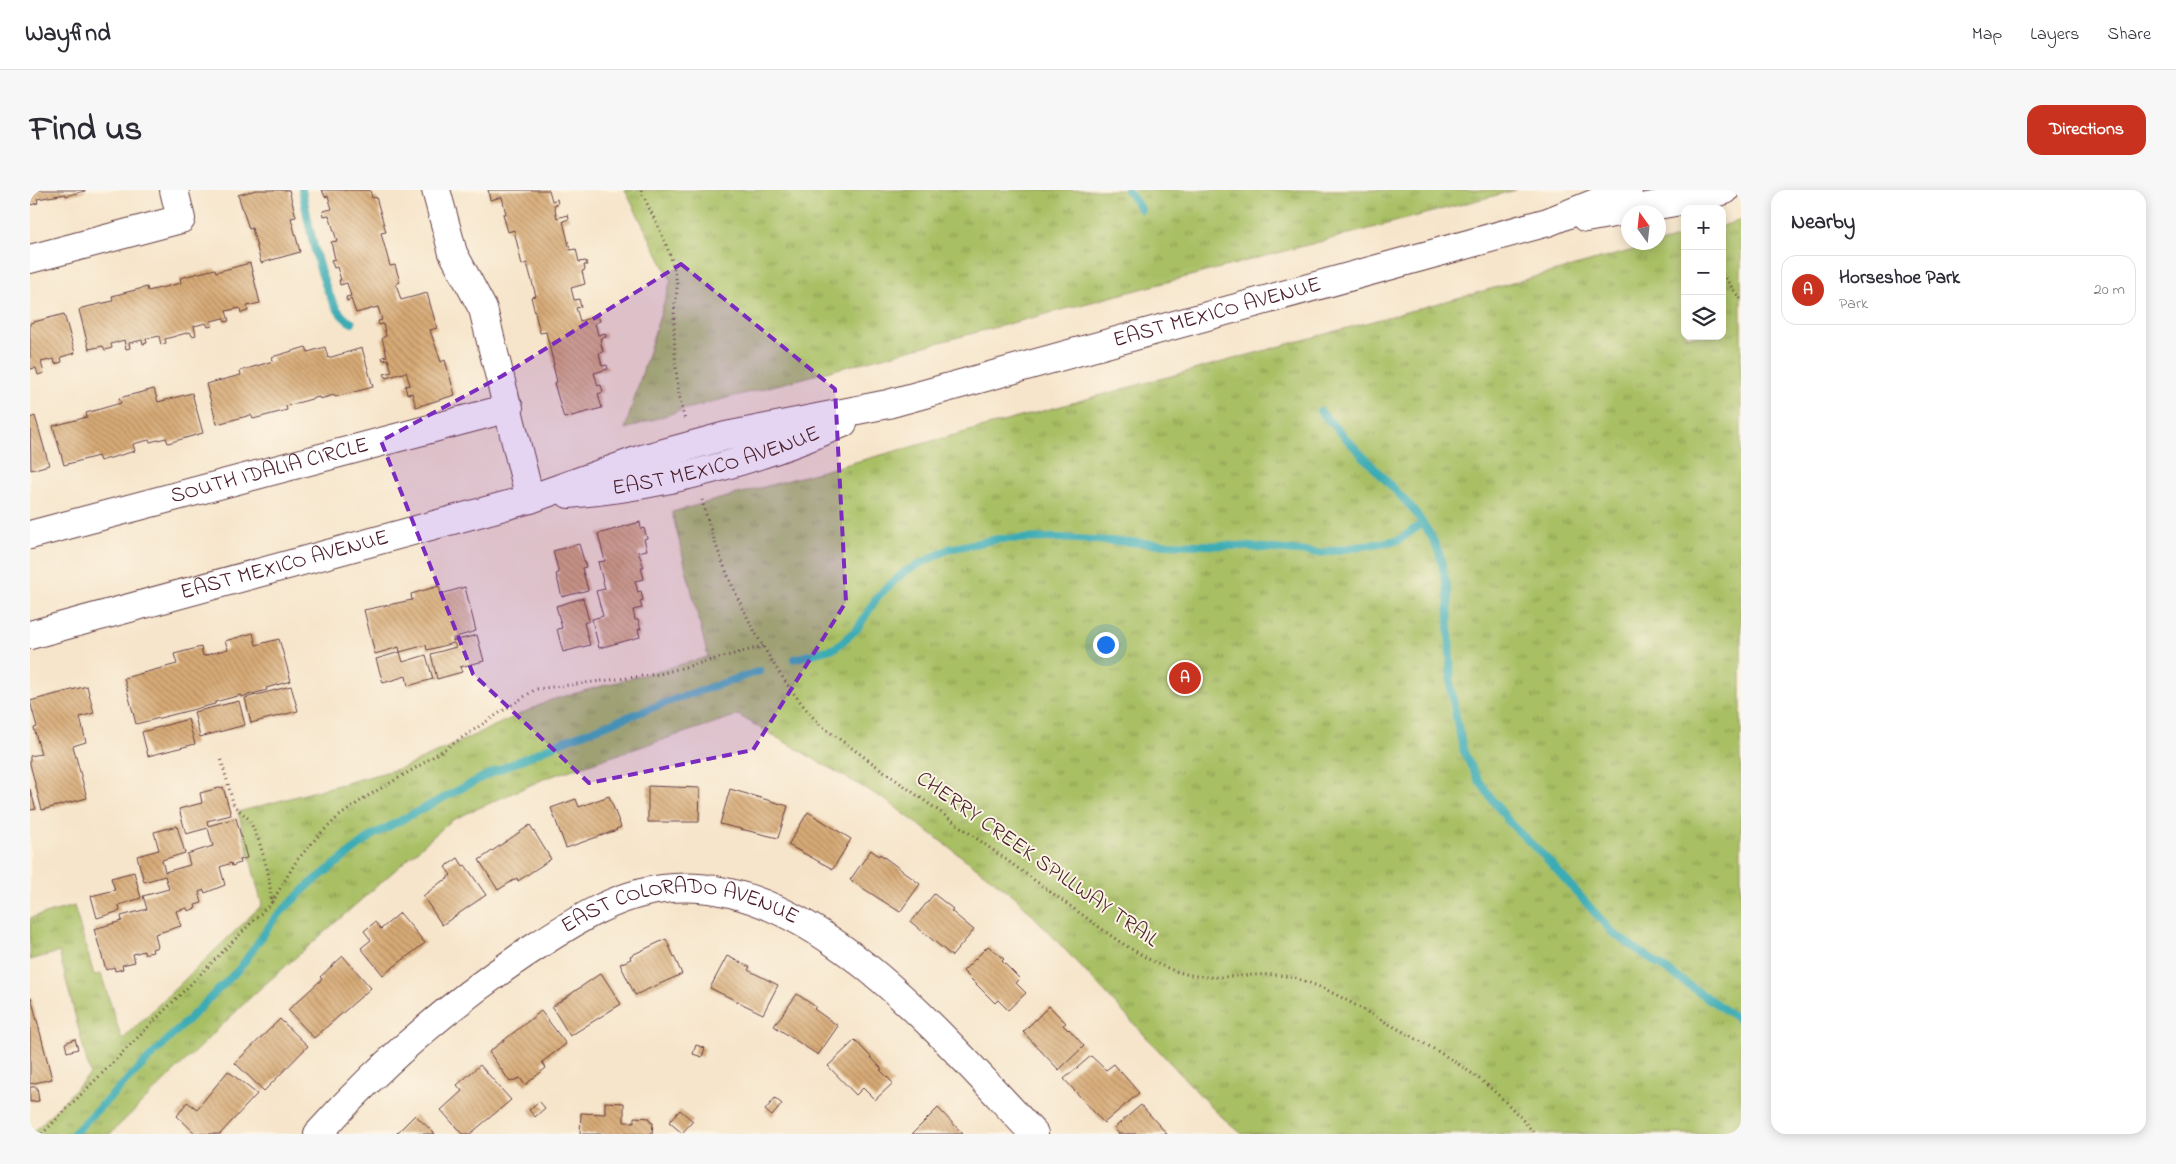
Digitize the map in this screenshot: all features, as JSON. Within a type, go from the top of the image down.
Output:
[{"type":"street","points":[[30,259],[181,219],[174,190]]},
{"type":"street","points":[[436,190],[453,253],[483,310],[509,408],[516,447],[535,498]]},
{"type":"street","name":"EAST MEXICO AVENUE","points":[[30,635],[535,498],[635,461],[726,436],[888,404],[1548,222],[1628,190]]},
{"type":"street","name":"EAST MEXICO AVENUE","points":[[1548,222],[1608,215],[1697,198],[1725,190]]},
{"type":"street","name":"SOUTH IDALIA CIRCLE","points":[[30,535],[509,408]]},
{"type":"street","name":"EAST COLORADO AVENUE","points":[[318,1134],[364,1085],[406,1046],[495,974],[543,942],[592,912],[623,898],[662,889],[693,887],[723,890],[753,898],[781,910],[839,946],[889,986],[929,1023],[1034,1134]]},
{"type":"path","points":[[640,190],[663,237],[674,271],[677,288],[674,316],[675,345],[682,410],[686,423]]},
{"type":"path","points":[[1726,279],[1741,300]]},
{"type":"path","name":"CHERRY CREEK SPILLWAY TRAIL","points":[[701,498],[710,532],[727,573],[764,646],[788,688],[820,725],[1118,940],[1164,968],[1182,974],[1207,977],[1272,975],[1298,979],[1318,987],[1358,1007],[1454,1061],[1479,1079],[1517,1114],[1535,1134]]},
{"type":"path","points":[[42,1134],[272,902],[297,860],[318,835],[366,797],[420,766],[536,689],[660,674],[764,646]]},
{"type":"path","points":[[221,759],[234,806],[250,819],[258,841],[268,872],[272,902]]},
{"type":"highlighted area","points":[[681,264],[835,389],[846,602],[753,750],[589,783],[473,674],[381,441],[502,376]]},
{"type":"green space","points":[[625,190],[1516,190],[682,410],[625,429],[671,280]]},
{"type":"green space","points":[[1741,220],[1741,1134],[1242,1134],[1214,1110],[1016,897],[887,801],[738,715],[546,778],[452,820],[254,994],[110,1134],[32,1134],[90,1074],[59,952],[30,960],[30,918],[74,906],[94,975],[101,974],[122,1040],[262,905],[238,812],[405,767],[551,700],[708,657],[672,512],[1634,250],[1666,250],[1666,241],[1681,237],[1681,340],[1726,340],[1726,225]]},
{"type":"building","points":[[30,190],[85,191],[66,196],[66,194],[37,199],[38,203],[30,205]]},
{"type":"building","points":[[256,190],[289,190],[296,217],[291,218],[300,252],[261,263],[252,228],[249,229],[238,195]]},
{"type":"building","points":[[322,190],[370,190],[372,198],[376,197],[386,232],[381,233],[390,266],[395,265],[400,282],[396,284],[401,300],[427,293],[437,328],[430,330],[441,362],[445,360],[455,395],[416,407],[412,393],[407,394],[405,386],[410,385],[406,372],[386,378],[384,374],[392,372],[388,359],[383,360],[382,357],[387,356],[382,338],[386,336],[383,324],[379,325],[378,321],[382,320],[378,307],[356,313],[351,299],[347,301],[346,297],[351,296],[347,283],[340,285],[339,280],[341,280],[337,267],[334,268],[331,260],[335,259],[331,242],[337,241],[329,215],[324,216],[323,211],[332,209],[328,196],[325,197]]},
{"type":"building","points":[[488,190],[549,190],[552,201],[557,199],[558,204],[554,205],[557,218],[568,215],[569,219],[563,221],[570,250],[576,249],[579,262],[586,261],[587,265],[584,265],[585,270],[582,271],[585,284],[571,288],[574,300],[579,299],[581,307],[576,308],[580,321],[598,316],[600,321],[595,323],[598,335],[605,333],[606,337],[600,339],[603,352],[599,353],[602,366],[607,365],[608,369],[594,373],[598,386],[601,385],[603,392],[598,394],[602,408],[564,418],[554,383],[557,382],[546,332],[540,333],[531,297],[536,296],[527,263],[522,265],[514,230],[508,232],[503,214],[506,214],[502,197],[490,200]]},
{"type":"building","points":[[250,263],[260,303],[247,306],[248,311],[241,313],[240,308],[226,311],[229,321],[225,322],[223,318],[211,321],[212,326],[208,327],[206,323],[194,326],[196,335],[192,336],[190,332],[165,339],[166,343],[161,345],[159,336],[146,339],[147,343],[143,344],[142,340],[129,343],[130,348],[126,349],[124,340],[111,344],[112,348],[105,350],[103,346],[89,349],[79,310],[82,308],[113,301],[112,296],[147,287],[148,291],[181,283],[180,278],[215,269],[216,272]]},
{"type":"building","points":[[64,314],[75,353],[61,357],[62,362],[55,364],[54,359],[41,362],[44,373],[38,375],[36,368],[30,369],[30,323]]},
{"type":"building","points":[[306,347],[308,352],[325,347],[328,358],[362,348],[373,387],[335,397],[334,395],[320,399],[319,397],[286,406],[287,410],[253,419],[251,415],[217,424],[206,384],[241,375],[240,371],[273,361],[272,357]]},
{"type":"building","points":[[154,389],[158,402],[192,393],[203,433],[168,443],[166,438],[150,442],[149,440],[133,444],[135,451],[100,461],[98,456],[64,465],[53,426],[87,417],[86,413],[121,403],[119,398]]},
{"type":"building","points":[[35,416],[49,465],[31,470],[30,418]]},
{"type":"building","points":[[640,522],[641,529],[644,528],[647,538],[644,539],[647,550],[638,552],[644,567],[641,567],[644,579],[635,581],[638,592],[641,591],[643,600],[640,601],[642,608],[633,610],[635,620],[638,620],[641,629],[638,629],[640,637],[599,648],[592,619],[603,616],[596,591],[605,589],[598,562],[605,561],[598,534]]},
{"type":"building","points":[[579,544],[586,567],[582,568],[588,590],[562,597],[556,574],[559,573],[553,551]]},
{"type":"building","points":[[439,586],[441,594],[465,587],[476,631],[453,638],[453,641],[477,635],[484,661],[460,667],[462,672],[437,679],[431,654],[456,647],[454,643],[427,650],[426,645],[400,652],[399,647],[375,654],[364,610],[412,600],[411,594]]},
{"type":"building","points":[[583,598],[589,621],[584,623],[590,645],[563,652],[557,629],[562,628],[556,606]]},
{"type":"building","points":[[253,633],[256,645],[279,639],[291,681],[266,688],[267,690],[241,697],[241,695],[215,702],[215,704],[136,724],[124,678],[177,664],[174,654],[201,647],[203,656],[228,649],[225,641]]},
{"type":"building","points":[[400,652],[403,662],[426,655],[433,679],[408,686],[406,676],[383,683],[376,659]]},
{"type":"building","points":[[87,686],[94,713],[80,717],[86,742],[73,746],[87,798],[42,810],[30,764],[30,756],[41,754],[34,728],[37,727],[30,701]]},
{"type":"building","points":[[291,686],[298,711],[251,723],[245,698]]},
{"type":"building","points":[[239,701],[245,725],[200,737],[194,712]]},
{"type":"building","points":[[188,719],[195,744],[148,756],[142,732]]},
{"type":"building","points":[[648,786],[700,788],[699,822],[648,822]]},
{"type":"building","points":[[223,787],[231,815],[207,821],[208,826],[236,818],[247,858],[239,860],[240,863],[232,866],[231,863],[220,867],[225,885],[205,893],[204,890],[199,892],[202,903],[195,905],[196,908],[188,911],[187,908],[176,911],[181,926],[155,934],[158,947],[152,949],[153,952],[144,954],[144,951],[133,954],[135,962],[122,965],[123,969],[115,971],[114,967],[106,970],[94,929],[122,921],[121,916],[147,909],[143,896],[169,889],[165,876],[144,882],[137,856],[159,850],[154,832],[177,826],[185,853],[162,860],[165,872],[190,865],[187,854],[213,846],[208,828],[186,834],[179,809],[202,803],[200,793]]},
{"type":"building","points":[[30,789],[36,809],[30,810]]},
{"type":"building","points":[[730,789],[788,806],[778,838],[720,824]]},
{"type":"building","points":[[609,796],[621,827],[566,848],[551,808],[576,799],[579,807]]},
{"type":"building","points":[[808,812],[851,839],[833,869],[788,845]]},
{"type":"building","points":[[530,825],[551,859],[518,881],[517,878],[498,890],[479,860]]},
{"type":"building","points":[[871,850],[879,856],[880,854],[920,884],[900,912],[850,880]]},
{"type":"building","points":[[458,858],[486,895],[442,925],[423,896],[448,879],[451,875],[445,867]]},
{"type":"building","points":[[134,872],[141,898],[119,905],[120,911],[97,918],[91,896],[115,890],[111,878]]},
{"type":"building","points":[[934,894],[953,909],[951,911],[974,930],[952,956],[911,922]]},
{"type":"building","points":[[400,913],[425,943],[383,975],[361,948],[371,940],[364,931],[375,922],[381,929]]},
{"type":"building","points":[[666,939],[682,974],[635,995],[620,964],[631,959],[630,956]]},
{"type":"building","points":[[988,946],[1004,959],[1002,961],[1020,979],[1016,983],[1026,993],[1008,1010],[998,1000],[995,1003],[963,971]]},
{"type":"building","points":[[343,956],[371,988],[314,1038],[288,1010],[322,979],[320,977]]},
{"type":"building","points":[[727,956],[750,967],[748,970],[778,985],[763,1014],[710,988]]},
{"type":"building","points":[[601,973],[621,1004],[570,1036],[552,1007]]},
{"type":"building","points":[[797,994],[838,1026],[818,1055],[774,1026]]},
{"type":"building","points":[[30,998],[52,1079],[30,1084]]},
{"type":"building","points":[[1049,1006],[1066,1023],[1063,1025],[1084,1046],[1059,1070],[1023,1032]]},
{"type":"building","points":[[541,1011],[566,1044],[542,1062],[546,1068],[525,1085],[520,1078],[510,1082],[489,1052]]},
{"type":"building","points":[[280,1019],[308,1046],[264,1091],[235,1063]]},
{"type":"building","points":[[75,1039],[78,1049],[67,1052],[65,1043]]},
{"type":"building","points":[[855,1040],[893,1083],[875,1100],[863,1088],[856,1095],[828,1066]]},
{"type":"building","points":[[696,1045],[705,1048],[702,1057],[693,1054]]},
{"type":"building","points":[[1091,1056],[1106,1070],[1114,1064],[1139,1093],[1104,1123],[1064,1079]]},
{"type":"building","points":[[480,1065],[511,1100],[470,1134],[462,1134],[441,1110],[462,1091],[457,1085]]},
{"type":"building","points":[[228,1071],[257,1094],[220,1134],[196,1134],[177,1116],[187,1102],[197,1109]]},
{"type":"building","points":[[30,1087],[37,1087],[39,1101],[30,1102]]},
{"type":"building","points":[[775,1098],[782,1104],[772,1116],[765,1110]]},
{"type":"building","points":[[539,1101],[545,1108],[535,1117],[529,1110]]},
{"type":"building","points":[[605,1102],[624,1103],[624,1122],[634,1122],[634,1117],[650,1118],[650,1122],[653,1123],[652,1134],[580,1134],[581,1113],[605,1114]]},
{"type":"building","points":[[1141,1105],[1167,1134],[1119,1134],[1114,1128]]},
{"type":"building","points":[[938,1108],[963,1134],[912,1134]]},
{"type":"building","points":[[680,1110],[693,1121],[682,1133],[669,1122]]},
{"type":"building","points":[[415,1115],[435,1134],[396,1134]]},
{"type":"waterway","points":[[302,190],[318,264],[325,284],[342,315],[352,323]]},
{"type":"waterway","points":[[1127,190],[1141,209]]},
{"type":"waterway","points":[[1320,411],[1413,509],[1430,534],[1440,555],[1448,593],[1451,688],[1457,722],[1464,752],[1476,776],[1491,798],[1510,823],[1546,858],[1613,933],[1741,1021]]},
{"type":"waterway","points":[[794,659],[835,648],[857,629],[878,596],[904,572],[949,549],[998,539],[1059,538],[1238,546],[1320,553],[1399,540],[1423,523]]},
{"type":"waterway","points":[[73,1134],[240,968],[275,918],[310,884],[373,835],[485,776],[564,741],[678,698],[760,671]]},
{"type":"place","name":"Horseshoe Park","points":[[1185,678]]}]
